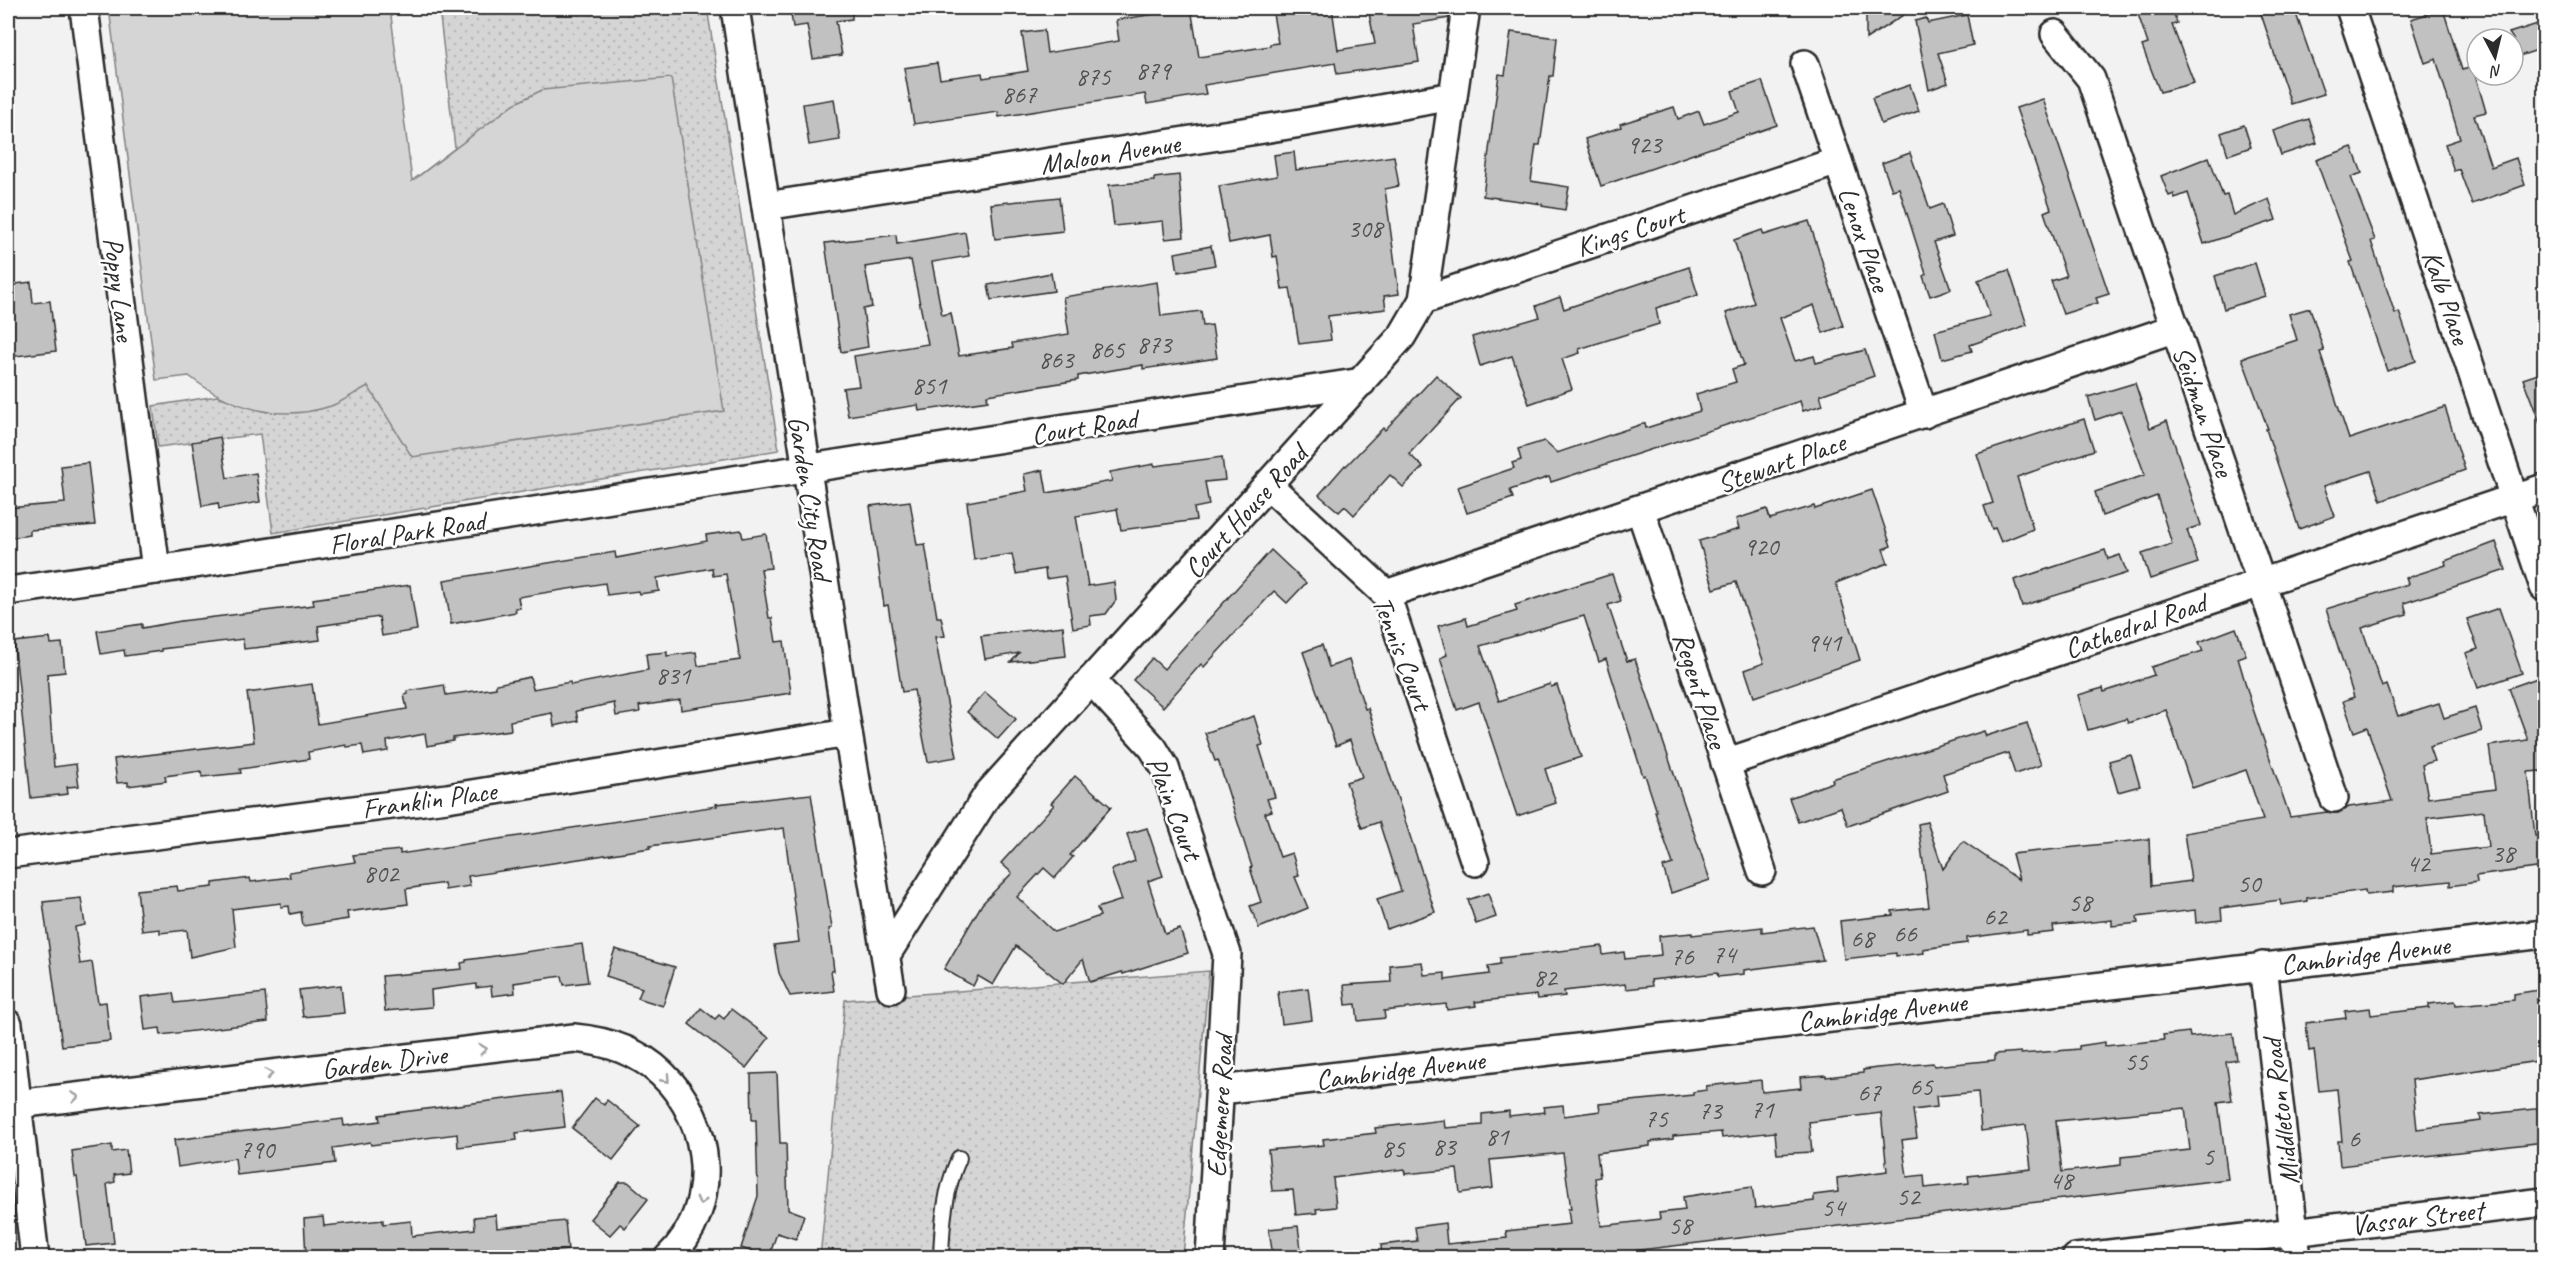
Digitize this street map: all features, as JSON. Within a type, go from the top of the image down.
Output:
[{"type":"street","name":"Poppy Lane","points":[[84,8],[156,570]]},
{"type":"street","name":"Garden City Road","points":[[735,8],[848,733],[891,989]]},
{"type":"street","name":"Court House Road","points":[[886,955],[988,794],[1402,336],[1423,300],[1466,8]]},
{"type":"street","name":"Kalb Place","points":[[2350,8],[2544,587]]},
{"type":"street","name":"Seidman Place","points":[[2055,34],[2091,79],[2334,798]]},
{"type":"street","name":"Lenox Place","points":[[1805,64],[1924,414]]},
{"type":"street","name":"Maloon Avenue","points":[[766,206],[1284,126],[1453,96]]},
{"type":"street","name":"Kings Court","points":[[1423,300],[1838,161]]},
{"type":"street","name":"Stewart Place","points":[[1386,594],[2176,328]]},
{"type":"street","name":"Court Road","points":[[807,470],[1362,382]]},
{"type":"street","name":"Floral Park Road","points":[[8,591],[807,470]]},
{"type":"street","name":"Tennis Court","points":[[1268,485],[1386,594],[1475,862]]},
{"type":"street","name":"Cathedral Road","points":[[1725,763],[2544,488]]},
{"type":"street","name":"Regent Place","points":[[1640,509],[1762,871]]},
{"type":"street","name":"Plain Court","points":[[1091,680],[1153,748],[1165,768],[1227,954]]},
{"type":"street","name":"Franklin Place","points":[[8,854],[447,798],[848,733]]},
{"type":"street","name":"Cambridge Avenue","points":[[1221,1090],[2544,934]]},
{"type":"street","name":"Edgemere Road","points":[[1210,1257],[1227,954]]},
{"type":"street","name":"Middleton Road","points":[[2263,966],[2296,1245]]},
{"type":"street","points":[[8,1024],[35,1257]]},
{"type":"street","name":"Garden Drive","points":[[17,1104],[574,1038],[598,1041],[623,1048],[661,1073],[687,1103],[703,1143],[705,1177],[702,1199],[692,1226],[668,1257]]},
{"type":"street","name":"Vassar Street","points":[[2076,1257],[2296,1245],[2544,1202]]},
{"type":"lane","points":[[941,1257],[945,1205],[952,1174],[959,1158]]},
{"type":"shaded area","points":[[109,8],[390,8],[412,181],[514,104],[542,90],[671,78],[724,411],[412,457],[368,386],[331,406],[293,413],[274,412],[238,404],[221,397],[189,376],[156,380]]},
{"type":"shaded area","points":[[439,8],[707,8],[779,450],[273,533],[260,434],[158,447],[153,406],[217,396],[267,412],[412,181],[455,148]]},
{"type":"shaded area","points":[[1209,971],[1183,1257],[820,1258],[845,1000]]},
{"type":"building","points":[[790,8],[852,8],[852,19],[836,21],[842,55],[813,59],[807,25],[793,27]]},
{"type":"building","points":[[1191,8],[1199,57],[1278,43],[1272,8],[1332,8],[1338,50],[1375,44],[1368,8],[1450,8],[1449,18],[1413,24],[1419,62],[1337,74],[1335,63],[1204,85],[1206,94],[1147,104],[1145,94],[999,117],[998,112],[914,124],[904,68],[937,63],[940,79],[982,73],[983,78],[1028,71],[1022,33],[1044,30],[1047,53],[1119,41],[1116,20],[1162,13],[1161,10]]},
{"type":"building","points":[[1866,8],[1914,8],[1866,39]]},
{"type":"building","points":[[2136,8],[2172,8],[2177,23],[2172,25],[2194,83],[2160,92],[2142,46],[2148,44]]},
{"type":"building","points":[[2259,8],[2294,8],[2324,94],[2291,104]]},
{"type":"building","points":[[2443,9],[2462,70],[2465,69],[2465,87],[2479,87],[2486,112],[2474,115],[2491,167],[2516,158],[2525,185],[2472,204],[2459,169],[2454,171],[2445,144],[2460,139],[2436,59],[2425,63],[2411,19]]},
{"type":"building","points":[[1967,15],[1973,45],[1938,53],[1948,83],[1929,90],[1915,21],[1926,18],[1928,23]]},
{"type":"building","points":[[2544,22],[2544,48],[2525,54],[2525,28]]},
{"type":"building","points":[[1511,32],[1557,38],[1553,76],[1550,76],[1540,145],[1536,145],[1531,181],[1569,187],[1565,210],[1542,206],[1542,204],[1483,196],[1499,74],[1505,75]]},
{"type":"building","points":[[1762,81],[1777,125],[1601,186],[1585,139],[1621,127],[1620,124],[1674,107],[1678,119],[1699,111],[1704,124],[1739,112],[1732,91]]},
{"type":"building","points":[[1910,85],[1919,111],[1881,124],[1872,98]]},
{"type":"building","points":[[834,99],[840,140],[809,145],[803,104]]},
{"type":"building","points":[[2043,99],[2109,294],[2096,298],[2098,303],[2063,314],[2051,281],[2066,276],[2044,212],[2051,209],[2016,108]]},
{"type":"building","points":[[2309,119],[2317,143],[2281,155],[2273,131]]},
{"type":"building","points":[[2244,125],[2251,147],[2228,155],[2221,133]]},
{"type":"building","points":[[2352,147],[2362,173],[2351,177],[2375,240],[2371,241],[2395,314],[2399,312],[2416,361],[2387,371],[2350,262],[2353,261],[2316,160]]},
{"type":"building","points":[[1294,152],[1296,170],[1394,156],[1399,186],[1385,189],[1399,294],[1384,296],[1386,309],[1328,316],[1331,340],[1299,344],[1290,288],[1282,289],[1277,256],[1273,257],[1270,235],[1229,243],[1219,186],[1277,176],[1274,155]]},
{"type":"building","points":[[1910,153],[1930,209],[1943,204],[1953,236],[1934,242],[1951,289],[1930,296],[1923,276],[1926,274],[1899,188],[1892,190],[1882,163]]},
{"type":"building","points":[[2209,157],[2223,196],[2227,195],[2233,215],[2269,199],[2276,220],[2204,244],[2188,193],[2175,198],[2174,194],[2169,196],[2161,176]]},
{"type":"building","points":[[1179,175],[1184,237],[1165,239],[1163,221],[1114,226],[1109,185],[1154,181],[1154,178]]},
{"type":"building","points":[[1059,197],[1063,231],[995,239],[991,204]]},
{"type":"building","points":[[1809,221],[1843,326],[1823,333],[1814,305],[1780,318],[1795,361],[1814,356],[1816,363],[1865,350],[1874,376],[1820,395],[1823,405],[1803,411],[1800,401],[1551,482],[1549,477],[1510,490],[1513,498],[1467,513],[1458,487],[1514,468],[1512,463],[1521,460],[1518,449],[1544,441],[1557,453],[1645,423],[1646,428],[1700,411],[1696,394],[1736,382],[1732,369],[1744,365],[1726,313],[1754,303],[1734,240],[1762,230],[1764,235]]},
{"type":"building","points":[[965,232],[969,256],[932,262],[942,315],[951,313],[959,356],[1013,348],[1012,343],[1069,334],[1063,297],[1157,282],[1161,316],[1201,311],[1203,326],[1212,325],[1217,358],[1143,369],[1143,365],[1078,376],[1078,380],[987,395],[988,401],[919,411],[918,405],[848,416],[843,388],[859,386],[854,356],[928,344],[911,260],[865,267],[872,307],[863,309],[868,347],[841,352],[825,243],[896,235],[897,244]]},
{"type":"building","points":[[1211,246],[1215,265],[1178,272],[1175,253]]},
{"type":"building","points":[[2255,263],[2265,296],[2224,309],[2215,276]]},
{"type":"building","points":[[1689,267],[1698,295],[1656,308],[1659,324],[1579,349],[1580,353],[1562,359],[1572,389],[1529,404],[1512,356],[1480,366],[1472,337],[1540,317],[1536,306],[1560,297],[1564,309]]},
{"type":"building","points":[[2009,270],[2027,325],[1970,345],[1972,351],[1942,359],[1935,331],[1990,316],[1978,280]]},
{"type":"building","points":[[1051,273],[1054,291],[991,300],[988,285]]},
{"type":"building","points":[[31,282],[33,303],[50,301],[56,351],[8,357],[8,285]]},
{"type":"building","points":[[2310,308],[2324,351],[2320,352],[2349,439],[2445,407],[2465,470],[2381,501],[2371,471],[2324,486],[2335,516],[2299,529],[2266,429],[2268,429],[2242,358],[2297,340],[2289,314]]},
{"type":"building","points":[[2544,372],[2544,431],[2543,431],[2523,379]]},
{"type":"building","points":[[1436,375],[1461,398],[1409,454],[1423,467],[1403,487],[1390,475],[1354,515],[1345,506],[1339,512],[1319,495],[1345,465],[1383,428],[1385,430]]},
{"type":"building","points":[[2135,383],[2150,428],[2167,421],[2201,525],[2187,530],[2198,563],[2150,579],[2142,554],[2172,544],[2157,496],[2102,516],[2095,492],[2145,475],[2121,411],[2095,420],[2088,397]]},
{"type":"building","points":[[2084,419],[2094,450],[2017,477],[2033,529],[2001,542],[1995,528],[1992,529],[1984,506],[1993,503],[1977,454]]},
{"type":"building","points":[[220,437],[227,478],[256,473],[260,502],[219,509],[218,503],[202,506],[192,442]]},
{"type":"building","points":[[1222,457],[1225,480],[1205,482],[1209,505],[1194,508],[1196,520],[1121,530],[1117,509],[1076,516],[1088,586],[1114,582],[1116,600],[1106,614],[1090,616],[1091,625],[1073,628],[1065,576],[1046,579],[1045,569],[1016,574],[1012,554],[974,560],[967,502],[1027,491],[1024,474],[1043,470],[1047,493],[1112,481],[1110,472],[1154,464],[1155,466]]},
{"type":"building","points":[[88,463],[95,525],[30,530],[30,535],[8,538],[8,508],[65,503],[61,466]]},
{"type":"building","points":[[1872,490],[1891,546],[1883,549],[1888,563],[1836,583],[1860,660],[1754,697],[1745,670],[1764,663],[1736,582],[1714,589],[1699,541],[1739,529],[1736,519],[1767,509],[1770,519],[1814,506],[1815,509]]},
{"type":"building","points":[[910,501],[917,545],[925,544],[937,617],[941,617],[945,636],[935,637],[957,757],[928,762],[914,690],[902,692],[888,605],[884,606],[870,506]]},
{"type":"building","points":[[741,530],[743,538],[766,534],[771,568],[761,569],[769,618],[772,618],[776,642],[784,641],[791,693],[681,710],[680,700],[639,706],[640,712],[616,716],[614,703],[576,711],[578,721],[554,726],[552,713],[510,721],[511,730],[453,738],[453,741],[427,746],[425,734],[387,741],[388,751],[364,755],[362,745],[347,747],[346,745],[308,752],[309,759],[240,769],[241,773],[202,777],[201,771],[165,776],[166,781],[128,786],[128,782],[117,783],[114,759],[254,742],[247,693],[312,684],[318,724],[407,709],[404,695],[408,694],[407,691],[444,685],[446,695],[496,688],[496,684],[530,677],[533,689],[570,682],[571,685],[648,670],[646,654],[667,652],[667,656],[696,652],[698,666],[740,660],[726,574],[713,576],[712,568],[657,578],[659,591],[639,594],[638,591],[607,595],[605,583],[518,597],[520,608],[515,608],[516,612],[451,624],[444,580],[615,552],[616,558],[707,541],[706,535]]},
{"type":"building","points":[[2496,542],[2506,570],[2404,603],[2407,614],[2362,628],[2382,687],[2387,685],[2398,716],[2439,703],[2444,718],[2475,708],[2482,731],[2429,747],[2434,761],[2422,765],[2428,798],[2495,789],[2489,746],[2528,740],[2509,688],[2540,677],[2544,690],[2544,778],[2540,771],[2528,772],[2535,836],[2544,835],[2544,867],[2476,876],[2477,882],[2450,886],[2450,881],[2393,887],[2393,892],[2366,895],[2365,890],[2307,898],[2307,901],[2281,905],[2280,900],[2221,908],[2222,920],[2196,923],[2195,910],[2137,917],[2138,923],[2112,926],[2112,920],[2053,926],[2054,932],[2027,935],[2027,930],[1967,938],[1967,943],[1923,949],[1924,953],[1896,956],[1896,953],[1844,959],[1840,921],[1893,915],[1892,911],[1929,907],[1918,824],[1927,822],[1943,869],[1963,841],[2019,880],[2012,854],[2149,839],[2151,886],[2191,881],[2184,833],[2263,820],[2246,770],[2192,788],[2166,710],[2128,723],[2126,719],[2088,730],[2078,695],[2103,688],[2104,692],[2154,675],[2151,667],[2203,651],[2199,642],[2236,628],[2246,655],[2238,658],[2290,817],[2327,812],[2338,813],[2349,807],[2392,801],[2367,727],[2354,732],[2343,701],[2354,697],[2326,609],[2408,584],[2406,578],[2446,565],[2445,561]],"holes":[[[2484,811],[2488,847],[2431,854],[2427,818]]]},
{"type":"building","points":[[1271,550],[1306,583],[1287,603],[1274,591],[1204,667],[1201,664],[1163,707],[1133,680],[1152,658],[1164,669]]},
{"type":"building","points":[[2105,550],[2108,559],[2120,555],[2127,573],[2022,606],[2014,580]]},
{"type":"building","points":[[1612,574],[1621,601],[1608,605],[1627,661],[1635,659],[1710,880],[1671,893],[1663,867],[1673,864],[1655,812],[1657,812],[1645,775],[1643,776],[1606,659],[1599,662],[1584,616],[1480,646],[1499,701],[1550,684],[1551,687],[1557,685],[1581,757],[1545,769],[1556,803],[1517,816],[1479,702],[1457,710],[1440,658],[1447,655],[1438,626],[1466,618],[1468,626],[1517,611],[1515,605]]},
{"type":"building","points":[[410,585],[417,630],[382,636],[379,617],[318,626],[320,640],[244,649],[243,639],[125,656],[124,650],[101,654],[97,631],[142,624],[142,628],[314,605],[313,599]]},
{"type":"building","points":[[2499,608],[2522,673],[2478,688],[2466,653],[2478,649],[2467,619]]},
{"type":"building","points":[[1063,626],[1066,656],[1011,662],[1019,653],[985,659],[981,636]]},
{"type":"building","points":[[50,638],[51,644],[62,643],[65,672],[47,674],[54,767],[76,764],[79,786],[67,787],[68,794],[31,798],[14,642]]},
{"type":"building","points":[[1322,645],[1329,667],[1349,660],[1365,709],[1368,708],[1435,912],[1387,929],[1377,899],[1401,891],[1379,822],[1362,828],[1346,782],[1362,777],[1350,740],[1336,746],[1303,652]]},
{"type":"building","points":[[985,692],[1016,719],[998,739],[967,712]]},
{"type":"building","points":[[1254,716],[1263,745],[1259,746],[1275,797],[1267,799],[1272,811],[1265,813],[1280,857],[1292,853],[1299,876],[1295,877],[1308,908],[1259,928],[1250,906],[1261,902],[1250,868],[1252,867],[1218,760],[1215,761],[1205,733]]},
{"type":"building","points":[[2027,723],[2041,765],[2015,774],[2008,753],[1943,774],[1948,791],[1848,826],[1841,807],[1798,822],[1789,798],[1833,782],[1832,779],[1984,731],[1986,736]]},
{"type":"building","points":[[2131,755],[2140,786],[2118,792],[2109,761]]},
{"type":"building","points":[[1075,776],[1111,807],[1070,855],[1073,857],[1055,878],[1044,868],[1017,897],[1054,932],[1100,916],[1097,908],[1122,900],[1111,870],[1135,861],[1127,834],[1147,828],[1163,876],[1148,881],[1165,934],[1180,929],[1188,953],[1090,982],[1083,959],[1063,984],[1016,946],[993,985],[978,976],[973,986],[944,969],[982,904],[1012,873],[1001,863],[1054,805],[1051,803]]},
{"type":"building","points":[[811,794],[832,928],[829,929],[834,991],[790,996],[779,973],[774,945],[799,942],[784,828],[650,846],[650,848],[468,876],[470,886],[445,890],[444,883],[406,889],[408,904],[347,912],[348,919],[303,926],[301,912],[290,914],[289,906],[281,907],[281,903],[232,909],[236,947],[190,957],[187,930],[160,933],[160,929],[142,931],[137,890],[177,886],[178,891],[213,887],[213,883],[250,878],[251,882],[290,877],[289,872],[355,862],[353,855],[400,850],[400,854],[717,806],[716,804]]},
{"type":"building","points":[[1488,893],[1496,917],[1476,924],[1468,900]]},
{"type":"building","points":[[81,898],[85,925],[75,927],[80,964],[92,962],[98,1003],[106,1002],[110,1041],[62,1046],[43,902]]},
{"type":"building","points":[[1813,926],[1823,960],[1744,970],[1744,974],[1718,977],[1717,973],[1651,980],[1652,986],[1626,989],[1625,984],[1564,991],[1565,996],[1537,999],[1536,995],[1475,1002],[1476,1006],[1447,1010],[1446,1004],[1384,1011],[1385,1018],[1358,1021],[1356,1004],[1346,1005],[1344,985],[1391,982],[1390,965],[1422,962],[1424,975],[1445,973],[1445,980],[1489,974],[1488,966],[1500,964],[1500,958],[1602,946],[1603,955],[1624,952],[1625,959],[1661,955],[1659,936],[1692,933],[1692,935],[1762,927],[1762,932]]},
{"type":"building","points":[[582,944],[588,982],[564,985],[562,976],[514,983],[515,993],[492,996],[491,986],[476,988],[476,984],[431,990],[432,1007],[385,1011],[382,976],[462,969],[461,963],[466,960]]},
{"type":"building","points":[[615,949],[675,967],[663,1006],[638,998],[642,988],[606,976]]},
{"type":"building","points":[[341,985],[344,1013],[303,1017],[299,990]]},
{"type":"building","points":[[1308,988],[1312,1020],[1282,1024],[1278,992]]},
{"type":"building","points":[[2538,990],[2544,1036],[2544,1060],[2412,1080],[2417,1129],[2481,1121],[2480,1115],[2544,1108],[2544,1142],[2340,1166],[2338,1141],[2342,1141],[2337,1089],[2319,1091],[2314,1050],[2309,1051],[2306,1023],[2346,1018],[2345,1011],[2370,1008],[2371,1015],[2429,1008],[2429,1004],[2455,1001],[2456,1005],[2514,1000],[2514,994]]},
{"type":"building","points":[[173,993],[175,1003],[265,993],[268,1022],[161,1035],[160,1028],[145,1030],[141,997]]},
{"type":"building","points":[[701,1008],[715,1019],[719,1015],[724,1019],[731,1009],[769,1038],[746,1068],[689,1024]]},
{"type":"building","points":[[2189,1032],[2190,1037],[2233,1033],[2237,1060],[2226,1062],[2232,1100],[2218,1102],[2228,1179],[1582,1257],[1382,1257],[1381,1245],[1417,1241],[1415,1227],[1445,1223],[1447,1244],[1507,1238],[1506,1231],[1570,1224],[1568,1209],[1571,1209],[1563,1153],[1490,1160],[1493,1188],[1460,1193],[1457,1169],[1405,1174],[1404,1169],[1333,1178],[1336,1207],[1316,1209],[1317,1213],[1296,1215],[1293,1190],[1272,1191],[1268,1150],[1324,1145],[1323,1139],[1376,1133],[1375,1128],[1444,1120],[1445,1128],[1482,1125],[1482,1114],[1509,1111],[1509,1116],[1545,1112],[1544,1107],[1563,1105],[1564,1116],[1600,1111],[1599,1104],[1693,1095],[1693,1092],[1707,1090],[1706,1086],[1761,1080],[1762,1092],[1801,1088],[1800,1077],[1826,1075],[1826,1077],[1863,1073],[1863,1070],[1877,1068],[1933,1063],[1934,1066],[1995,1060],[1995,1054],[2079,1049],[2079,1046],[2105,1042],[2105,1046],[2164,1040],[2163,1035]],"holes":[[[1978,1092],[1981,1131],[2026,1125],[2031,1169],[1968,1176],[1969,1183],[1925,1188],[1924,1175],[1907,1177],[1902,1140],[1917,1138],[1913,1110],[1937,1107],[1936,1096]],[[2185,1108],[2190,1150],[2121,1157],[2121,1165],[2062,1172],[2056,1121]],[[1881,1113],[1887,1171],[1837,1178],[1838,1192],[1814,1195],[1814,1201],[1755,1208],[1752,1187],[1683,1197],[1685,1210],[1659,1213],[1660,1219],[1601,1226],[1595,1178],[1600,1177],[1597,1153],[1650,1146],[1650,1142],[1673,1139],[1673,1136],[1721,1132],[1722,1138],[1775,1132],[1777,1154],[1812,1152],[1809,1122]]]},
{"type":"building","points":[[777,1073],[780,1143],[786,1143],[788,1209],[804,1215],[796,1239],[777,1233],[769,1257],[741,1248],[758,1196],[756,1120],[752,1120],[751,1074]]},
{"type":"building","points":[[561,1092],[565,1127],[516,1133],[517,1140],[458,1147],[457,1134],[371,1145],[370,1142],[333,1148],[335,1163],[237,1175],[235,1158],[178,1167],[174,1140],[343,1119],[344,1126],[380,1121],[379,1115]]},
{"type":"building","points":[[595,1098],[604,1105],[607,1100],[640,1126],[613,1160],[572,1128]]},
{"type":"building","points":[[112,1145],[112,1152],[126,1150],[129,1173],[114,1175],[115,1182],[107,1184],[114,1243],[86,1246],[72,1151]]},
{"type":"building","points":[[620,1182],[628,1182],[648,1199],[625,1228],[620,1224],[610,1235],[590,1219]]},
{"type":"building","points":[[496,1215],[497,1228],[565,1221],[568,1250],[489,1257],[306,1257],[304,1219],[323,1217],[324,1226],[383,1220],[383,1224],[411,1221],[412,1236],[475,1229],[474,1217]]},
{"type":"building","points":[[1298,1226],[1302,1257],[1273,1257],[1269,1229]]}]
